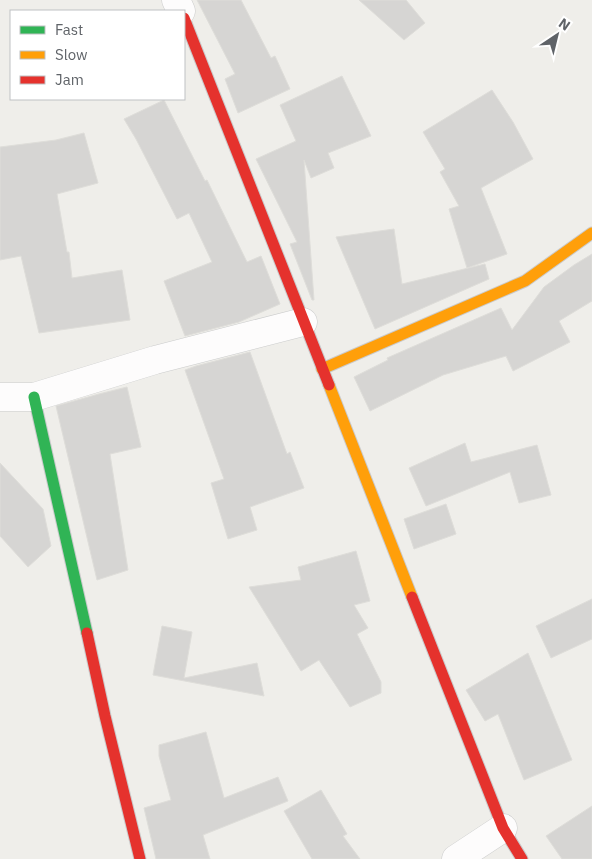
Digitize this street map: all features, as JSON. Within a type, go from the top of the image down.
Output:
[{"type":"street","points":[[185,21],[503,828],[522,859]]},
{"type":"street","points":[[322,369],[525,281],[592,233]]},
{"type":"street","points":[[0,397],[34,397],[155,360],[304,322]]},
{"type":"street","points":[[34,397],[103,706],[140,859]]},
{"type":"street","points":[[456,859],[503,828]]},
{"type":"building","points":[[197,0],[241,0],[271,58],[275,56],[290,89],[238,113],[225,79],[235,74]]},
{"type":"building","points":[[359,0],[406,0],[425,23],[404,40]]},
{"type":"building","points":[[342,76],[371,136],[328,153],[334,168],[311,178],[304,160],[314,300],[312,300],[290,244],[297,242],[256,159],[296,141],[280,105]]},
{"type":"building","points":[[492,90],[513,122],[533,159],[481,188],[507,254],[467,268],[449,209],[459,206],[440,172],[445,169],[423,132]]},
{"type":"building","points":[[164,100],[205,181],[207,180],[247,262],[261,256],[280,304],[239,322],[185,336],[164,281],[212,262],[189,213],[177,219],[124,119]]},
{"type":"building","points":[[84,133],[98,183],[57,194],[67,252],[69,252],[72,278],[122,270],[130,320],[39,333],[21,256],[0,260],[0,147],[56,140]]},
{"type":"building","points":[[394,229],[402,284],[485,264],[489,279],[375,329],[336,237]]},
{"type":"building","points":[[592,254],[592,301],[559,321],[570,342],[513,371],[506,356],[443,375],[370,411],[354,377],[388,360],[387,358],[501,308],[512,330],[544,287]]},
{"type":"building","points":[[250,352],[287,454],[290,452],[304,488],[250,507],[257,530],[228,539],[211,483],[224,479],[185,370]]},
{"type":"building","points":[[127,387],[141,447],[110,454],[128,570],[97,580],[56,406]]},
{"type":"building","points":[[465,443],[471,462],[537,445],[551,495],[519,503],[510,472],[426,506],[409,468]]},
{"type":"building","points":[[0,463],[43,509],[51,546],[28,567],[0,536]]},
{"type":"building","points":[[446,504],[456,534],[414,549],[404,519]]},
{"type":"building","points":[[356,551],[370,601],[354,605],[368,628],[357,634],[381,682],[381,693],[350,707],[319,660],[301,671],[249,587],[301,580],[298,567]]},
{"type":"building","points":[[592,599],[592,639],[551,658],[536,626]]},
{"type":"building","points":[[162,626],[192,632],[184,678],[257,663],[264,696],[153,675]]},
{"type":"building","points":[[528,653],[572,760],[524,780],[498,714],[485,721],[466,690]]},
{"type":"building","points":[[206,732],[224,798],[278,777],[288,801],[203,835],[210,859],[156,859],[144,808],[171,800],[159,756],[159,745]]},
{"type":"building","points":[[321,790],[347,834],[343,836],[360,859],[312,859],[284,811]]},
{"type":"building","points":[[592,806],[592,859],[562,859],[546,836]]},
{"type":"traffic: fast","points":[[34,397],[87,633]]},
{"type":"traffic: slow","points":[[322,369],[525,281],[592,233]]},
{"type":"traffic: slow","points":[[329,385],[412,597]]},
{"type":"traffic: jam","points":[[185,21],[329,385]]},
{"type":"traffic: jam","points":[[412,597],[503,828],[522,859]]},
{"type":"traffic: jam","points":[[87,633],[140,859]]}]
